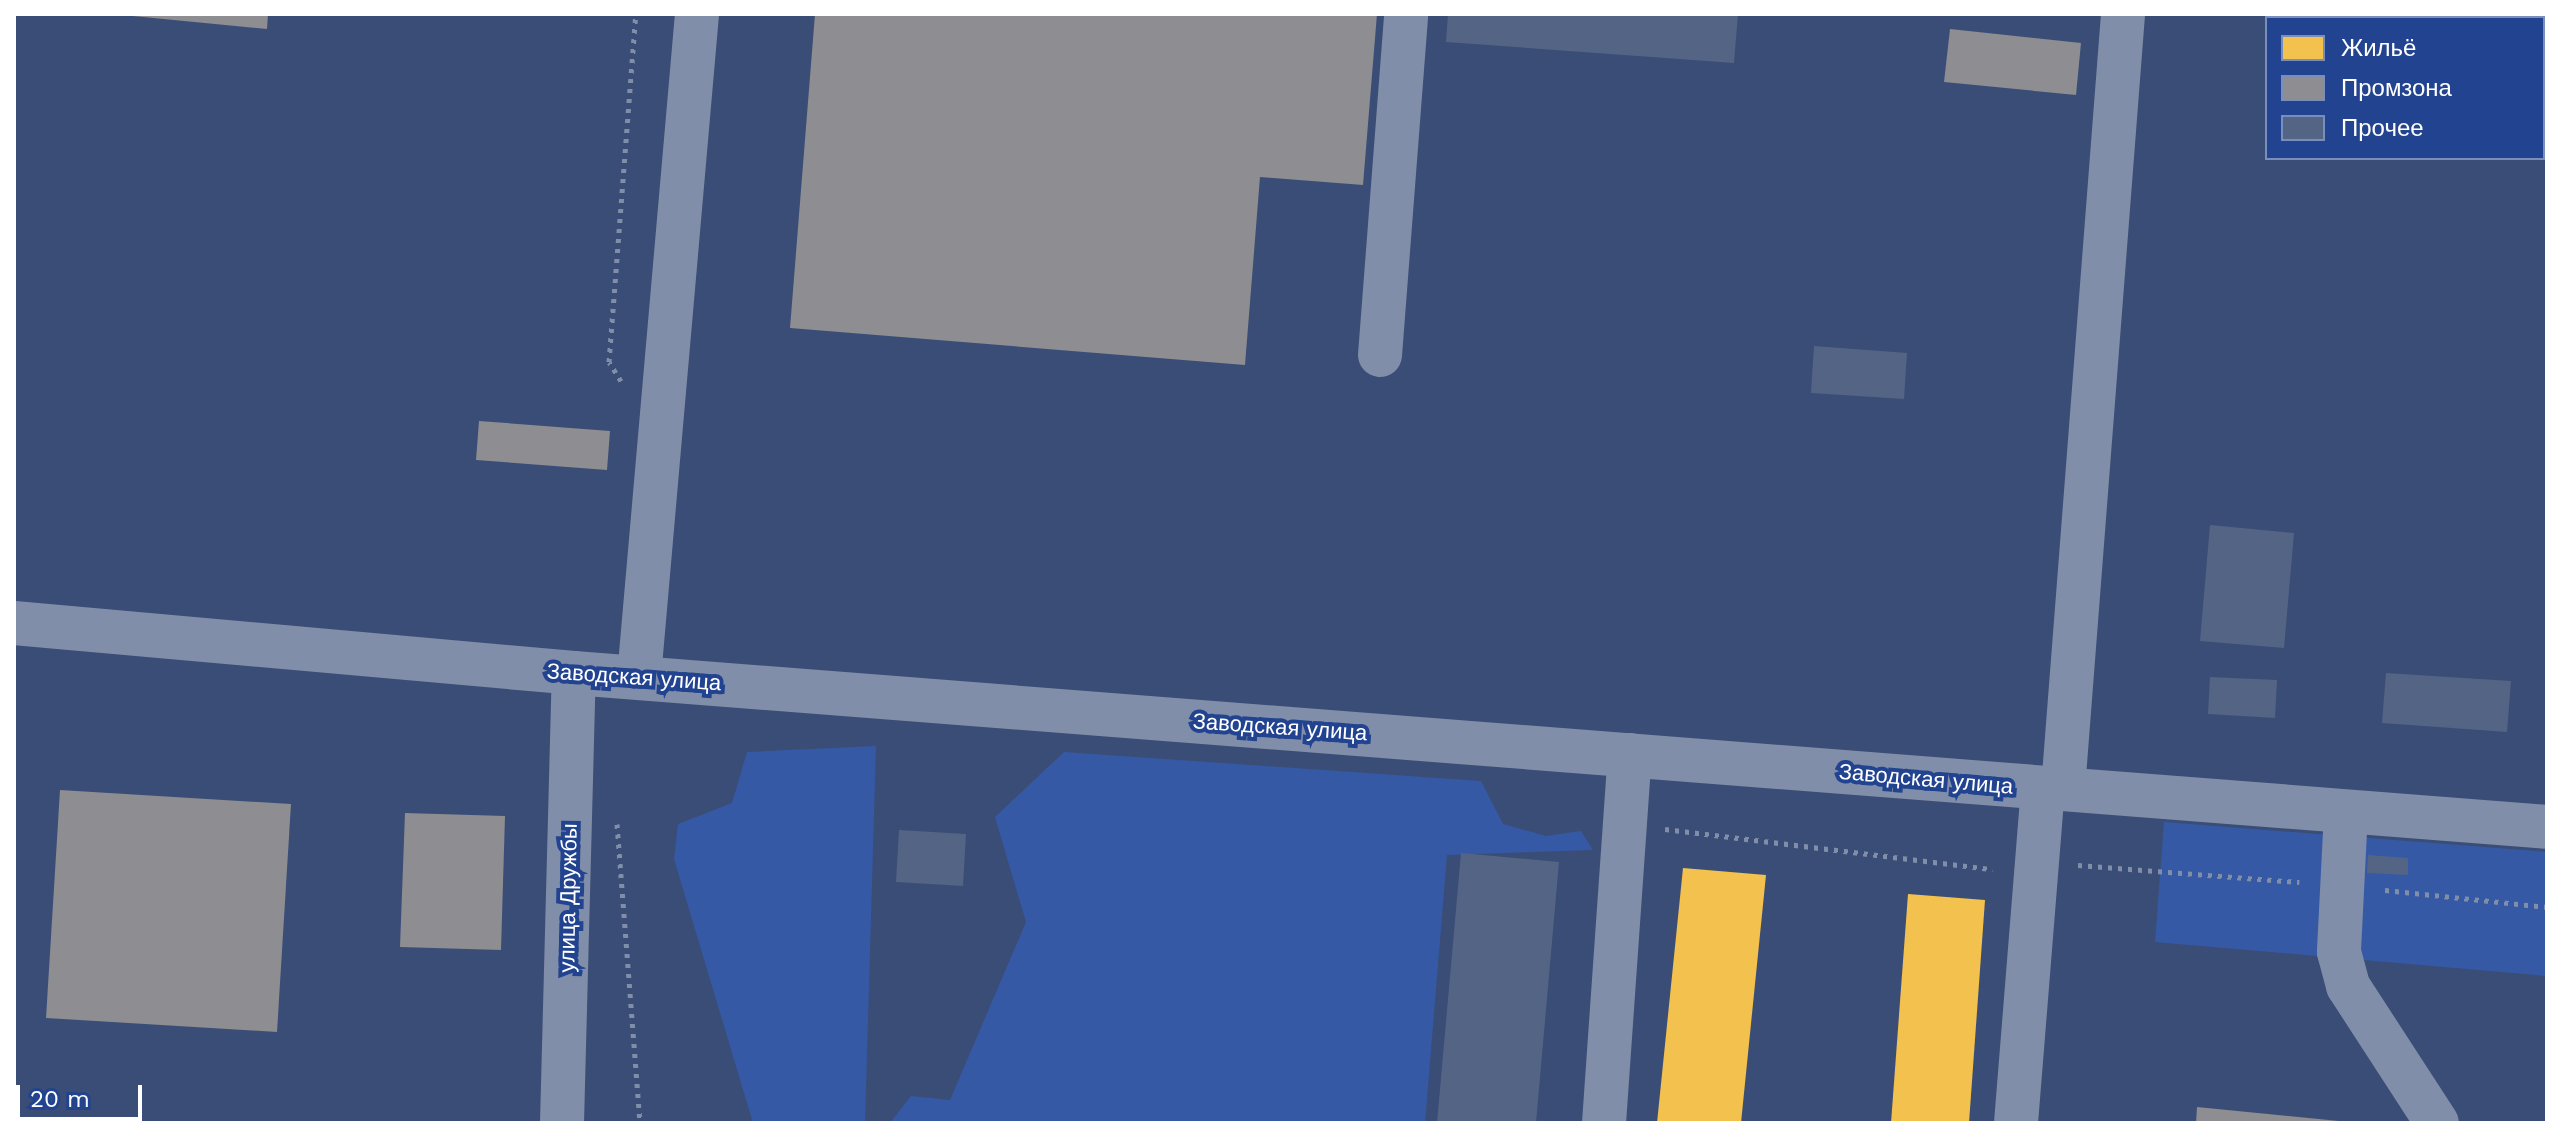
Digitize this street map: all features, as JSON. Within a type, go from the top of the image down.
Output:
[{"type":"street","points":[[639,677],[697,14]]},
{"type":"street","points":[[1380,355],[1406,14]]},
{"type":"street","points":[[2016,1123],[2037,866],[2053,788],[2123,14]]},
{"type":"street","name":"Заводская улица","points":[[14,623],[574,673],[2547,827]]},
{"type":"street","name":"улица Дружбы","points":[[562,1123],[574,673]]},
{"type":"street","points":[[1604,1123],[1630,755]]},
{"type":"street","points":[[2346,812],[2339,952],[2348,986],[2437,1123]]},
{"type":"path","points":[[636,14],[609,362],[659,443]]},
{"type":"path","points":[[616,819],[640,1123]]},
{"type":"path","points":[[1624,824],[1980,870],[2037,866],[2342,885],[2547,907]]},
{"type":"shaded area","points":[[876,746],[865,1123],[753,1123],[674,859],[678,824],[732,803],[747,752]]},
{"type":"shaded area","points":[[1064,752],[1481,781],[1503,824],[1546,836],[1581,831],[1593,850],[1447,855],[1425,1123],[890,1123],[911,1096],[950,1100],[1026,922],[995,817]]},
{"type":"shaded area","points":[[2164,822],[2547,852],[2547,976],[2155,942]]},
{"type":"building: Жильё","points":[[1683,868],[1766,875],[1741,1123],[1657,1123]]},
{"type":"building: Жильё","points":[[1908,894],[1985,900],[1969,1123],[1891,1123]]},
{"type":"building: Промзона","points":[[112,14],[268,14],[267,29]]},
{"type":"building: Промзона","points":[[815,14],[1377,14],[1363,185],[1260,177],[1245,365],[790,328]]},
{"type":"building: Промзона","points":[[1950,29],[2081,43],[2076,95],[1944,82]]},
{"type":"building: Промзона","points":[[479,421],[610,431],[607,470],[476,460]]},
{"type":"building: Промзона","points":[[60,790],[291,804],[277,1032],[46,1018]]},
{"type":"building: Промзона","points":[[405,813],[505,816],[501,950],[400,947]]},
{"type":"building: Промзона","points":[[2197,1107],[2339,1121],[2339,1123],[2196,1123]]},
{"type":"building: Прочее","points":[[1448,14],[1738,14],[1734,63],[1446,42]]},
{"type":"building: Прочее","points":[[1814,346],[1907,353],[1904,399],[1811,393]]},
{"type":"building: Прочее","points":[[2210,525],[2294,533],[2284,648],[2200,641]]},
{"type":"building: Прочее","points":[[2386,673],[2511,681],[2507,732],[2382,723]]},
{"type":"building: Прочее","points":[[2210,677],[2277,680],[2275,718],[2208,714]]},
{"type":"building: Прочее","points":[[899,830],[966,834],[963,886],[896,882]]},
{"type":"building: Прочее","points":[[1461,853],[1559,862],[1536,1123],[1437,1123]]},
{"type":"building: Прочее","points":[[2368,855],[2408,858],[2408,875],[2367,873]]}]
